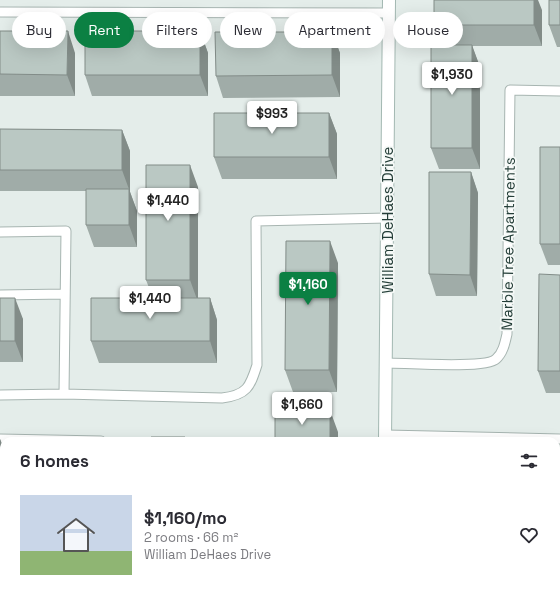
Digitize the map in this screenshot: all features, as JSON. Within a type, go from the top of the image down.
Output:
[{"type":"street","name":"William DeHaes Drive","points":[[386,437],[389,0]]},
{"type":"lane","points":[[0,12],[389,13]]},
{"type":"lane","name":"Marble Tree Apartments","points":[[387,363],[480,365],[496,360],[504,347],[507,334],[510,90],[560,91]]},
{"type":"lane","points":[[0,395],[64,394],[222,398],[242,394],[249,387],[257,365],[256,221],[387,218]]},
{"type":"lane","points":[[0,232],[66,231],[64,394]]},
{"type":"lane","points":[[0,295],[65,294]]},
{"type":"building","points":[[434,0],[534,0],[534,25],[463,25],[463,12],[434,12]]},
{"type":"building","points":[[549,0],[560,0],[560,25],[549,25]]},
{"type":"building","points":[[0,31],[12,31],[12,48],[66,48],[66,31],[68,31],[67,75],[0,74]]},
{"type":"building","points":[[134,31],[142,31],[142,48],[200,48],[200,75],[85,75],[85,48],[134,48]]},
{"type":"building","points":[[215,32],[220,32],[220,48],[276,48],[276,32],[284,32],[284,48],[332,48],[332,75],[216,76]]},
{"type":"building","points":[[463,45],[472,45],[472,148],[431,148],[431,48],[463,48]]},
{"type":"building","points":[[214,113],[329,113],[329,157],[214,157]]},
{"type":"building","points":[[0,129],[122,130],[122,170],[0,170]]},
{"type":"building","points":[[540,147],[560,147],[560,244],[540,244]]},
{"type":"building","points":[[146,165],[190,165],[190,280],[146,280]]},
{"type":"building","points":[[429,172],[471,172],[470,275],[429,274]]},
{"type":"building","points":[[86,189],[129,189],[129,225],[86,225]]},
{"type":"building","points":[[286,241],[330,241],[329,370],[285,370]]},
{"type":"building","points":[[539,274],[560,275],[560,371],[538,371]]},
{"type":"building","points":[[0,298],[15,298],[15,341],[0,341]]},
{"type":"building","points":[[91,298],[210,298],[210,341],[91,341]]},
{"type":"building","points":[[275,410],[330,410],[330,437],[275,437]]}]
